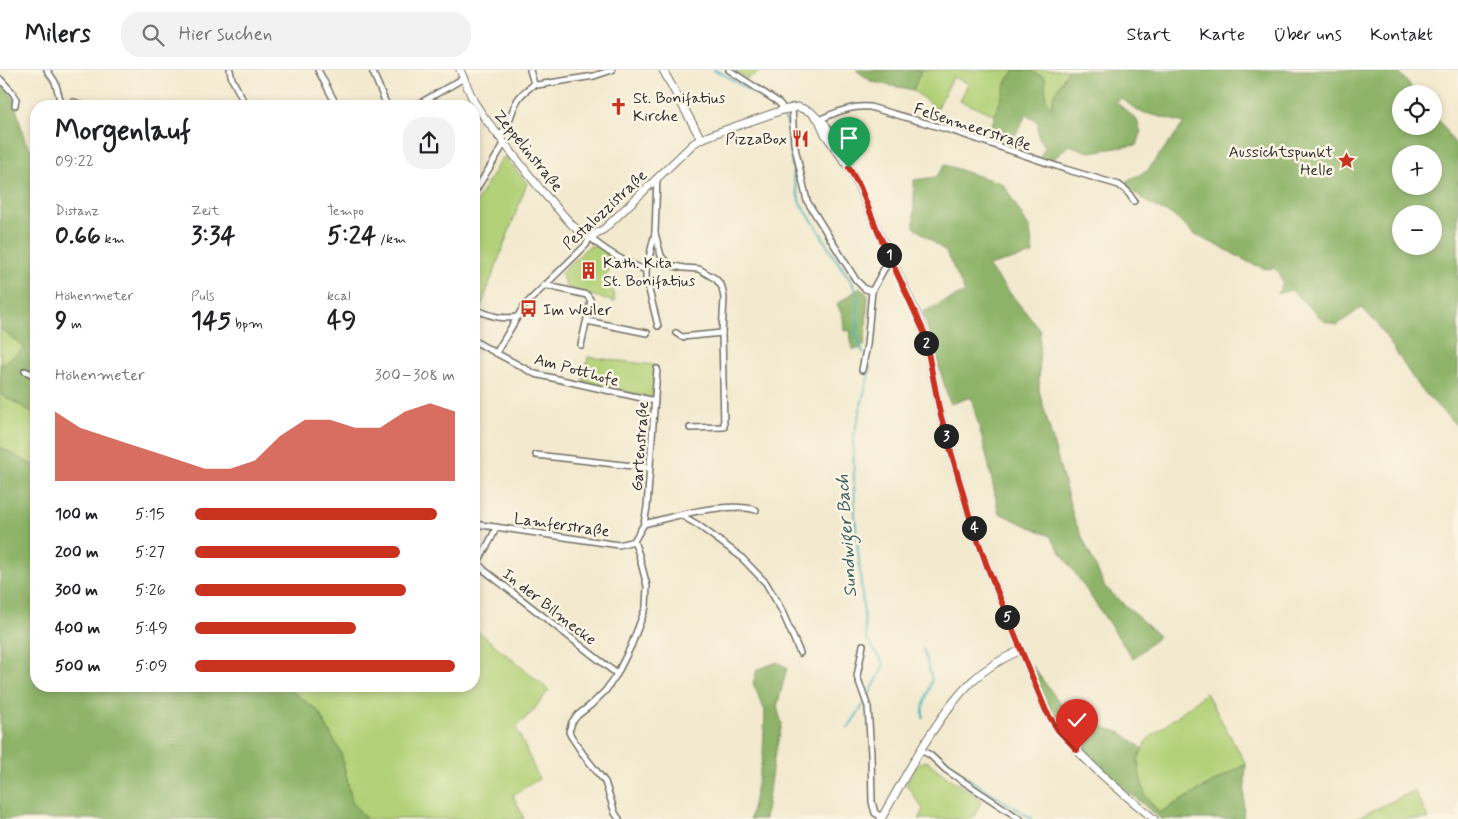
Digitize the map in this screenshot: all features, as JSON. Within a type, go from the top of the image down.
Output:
[{"type":"main road","name":"Zeppelinstraße","points":[[460,70],[473,100]]},
{"type":"main road","points":[[663,70],[701,139]]},
{"type":"main road","points":[[792,107],[807,109],[825,124],[830,131],[860,187],[924,332],[940,413],[963,495],[987,566],[1046,711],[1058,730],[1120,792],[1154,819]]},
{"type":"main road","name":"Pestalozzistraße","points":[[590,237],[604,230],[691,146],[701,139],[792,107]]},
{"type":"main road","name":"Zeppelinstraße","points":[[480,111],[498,137],[573,226],[590,237]]},
{"type":"main road","points":[[881,818],[921,750],[950,708],[972,682],[999,660],[1021,650]]},
{"type":"street","points":[[47,70],[55,82],[60,100]]},
{"type":"street","points":[[230,70],[232,79],[243,100]]},
{"type":"street","points":[[318,70],[334,100]]},
{"type":"street","points":[[372,70],[384,100]]},
{"type":"street","points":[[530,70],[534,84]]},
{"type":"street","points":[[498,137],[507,128],[520,95],[534,84],[594,76],[612,70]]},
{"type":"street","points":[[729,70],[778,102],[783,110]]},
{"type":"street","points":[[426,100],[464,78]]},
{"type":"street","points":[[0,79],[13,93],[16,99],[14,105]]},
{"type":"street","points":[[792,107],[794,143],[807,201],[856,280],[865,289],[872,291]]},
{"type":"street","name":"Felsenmeerstraße","points":[[819,120],[856,107],[870,107],[969,136],[1055,166],[1120,185],[1134,201]]},
{"type":"street","points":[[480,183],[504,144]]},
{"type":"street","points":[[657,178],[655,233],[646,270],[646,278],[658,326]]},
{"type":"street","points":[[655,233],[661,256],[669,265],[699,269],[716,279],[722,287],[724,298],[722,334],[724,427],[690,428]]},
{"type":"street","points":[[590,237],[598,245],[646,270]]},
{"type":"street","name":"Pestalozzistraße","points":[[496,353],[524,306],[586,246],[590,237]]},
{"type":"street","points":[[862,370],[867,345],[872,291],[884,269],[893,263]]},
{"type":"street","points":[[544,285],[587,296],[592,301],[581,345]]},
{"type":"street","points":[[480,311],[495,317],[517,317]]},
{"type":"street","points":[[587,321],[647,333]]},
{"type":"street","points":[[676,333],[682,337],[722,334]]},
{"type":"street","name":"Am Potthofe","points":[[480,344],[535,374],[655,401]]},
{"type":"street","name":"Gartenstraße","points":[[644,524],[657,369]]},
{"type":"street","points":[[25,372],[30,374]]},
{"type":"street","points":[[536,455],[650,468]]},
{"type":"street","points":[[619,819],[604,782],[569,732],[572,722],[606,690],[616,674],[631,646],[646,607],[647,586],[634,541],[644,524],[721,508],[746,507],[756,510]]},
{"type":"street","points":[[681,515],[740,556],[766,583],[781,609],[800,653]]},
{"type":"street","name":"Lamferstraße","points":[[480,525],[619,545],[634,541]]},
{"type":"street","name":"In der Bilmecke","points":[[480,558],[493,537],[496,527]]},
{"type":"street","name":"In der Bilmecke","points":[[480,565],[616,674]]},
{"type":"street","points":[[863,645],[857,676],[868,707],[872,802],[875,812],[881,818]]},
{"type":"street","points":[[921,750],[930,755],[946,770],[1020,819]]},
{"type":"green space","points":[[734,70],[764,70],[746,79]]},
{"type":"green space","points":[[856,70],[921,70],[913,90],[872,82]]},
{"type":"green space","points":[[896,70],[1068,70],[1054,95],[1052,108],[1046,100],[1007,81],[996,115],[960,101],[968,83],[953,77],[937,109],[913,90],[914,86]]},
{"type":"green space","points":[[1015,70],[1031,70],[1045,78],[1046,100],[1052,107],[1054,95],[1068,70],[1397,70],[1410,85],[1392,85],[1392,135],[1442,135],[1442,125],[1458,148],[1458,427],[1418,386],[1377,323],[1361,308],[1337,325],[1324,321],[1291,290],[1277,294],[1283,284],[1279,272],[1274,268],[1263,268],[1248,262],[1195,235],[1171,214],[1157,208],[1130,191],[1126,186],[1128,180],[1147,171],[1184,123],[1138,111],[1121,98],[1116,102],[1137,120],[1141,133],[1137,145],[1089,152],[1069,145],[1051,161],[1040,158],[1045,147],[1038,136],[1038,122],[1026,115],[1009,147],[987,139],[1007,81]]},
{"type":"green space","points":[[0,81],[14,100],[25,141],[30,147],[30,411],[0,394],[0,366],[25,348],[0,328],[0,304],[2,303],[0,299]]},
{"type":"green space","points":[[502,158],[506,158],[527,183],[480,309],[480,196]]},
{"type":"green space","points":[[945,165],[1003,184],[1030,229],[1033,254],[988,266],[1040,330],[1039,390],[1074,519],[1105,587],[1159,636],[1133,659],[1050,536],[999,513],[971,397],[950,404],[923,312],[965,292],[946,252],[914,227],[914,180],[936,177]]},
{"type":"green space","points":[[596,245],[616,257],[605,278],[612,282],[615,302],[567,288],[561,273],[588,247]]},
{"type":"green space","points":[[860,288],[868,295],[866,331],[864,346],[859,349],[852,349],[850,330],[844,331],[843,317],[837,304]]},
{"type":"green space","points":[[0,328],[25,348],[0,366]]},
{"type":"green space","points":[[588,357],[654,365],[653,398],[583,381]]},
{"type":"green space","points":[[0,394],[30,411],[30,464],[0,447]]},
{"type":"green space","points":[[0,447],[30,464],[30,692],[293,692],[318,711],[341,753],[352,802],[366,819],[0,819]]},
{"type":"green space","points":[[480,633],[549,690],[532,712],[516,727],[539,779],[513,795],[524,819],[366,819],[352,802],[341,753],[318,711],[293,692],[480,692]]},
{"type":"green space","points":[[777,662],[787,668],[777,707],[782,724],[773,763],[765,819],[750,819],[763,755],[765,711],[753,683],[757,670]]},
{"type":"green space","points":[[1032,666],[1070,716],[1122,733],[1143,749],[1138,759],[1140,777],[1145,795],[1159,813],[1246,764],[1243,819],[1161,819],[1121,786],[1064,729],[1047,704]]},
{"type":"green space","points":[[1206,693],[1246,764],[1159,813],[1145,795],[1138,759],[1147,740]]},
{"type":"green space","points":[[927,761],[944,775],[982,800],[973,819],[919,819],[923,809],[906,784],[919,763]]},
{"type":"green space","points":[[1414,791],[1429,819],[1354,819]]},
{"type":"waterway","name":"Sundwiger Bach","points":[[714,70],[774,106]]},
{"type":"waterway","name":"Sundwiger Bach","points":[[783,117],[787,123],[794,180],[800,203],[856,291]]},
{"type":"waterway","name":"Sundwiger Bach","points":[[857,295],[858,325],[855,332],[863,353]]},
{"type":"waterway","name":"Sundwiger Bach","points":[[867,698],[884,664],[866,638],[855,517],[853,439],[870,369],[869,364]]},
{"type":"waterway","name":"Sundwiger Bach","points":[[923,649],[932,679],[923,708],[923,718]]},
{"type":"waterway","name":"Sundwiger Bach","points":[[848,728],[863,705]]},
{"type":"waterway","points":[[940,754],[961,773],[1032,819]]},
{"type":"place","name":"St. Bonifatius Kirche","points":[[619,106]]},
{"type":"place","name":"PizzaBox","points":[[801,138]]},
{"type":"place","name":"Aussichtspunkt Helle","points":[[1347,160]]},
{"type":"place","name":"Kath. Kita St. Bonifatius","points":[[589,271]]},
{"type":"place","name":"Im Weiler","points":[[529,309]]},
{"type":"route","points":[[849,168],[860,187],[878,232],[924,332],[940,413],[963,495],[987,566],[1046,711],[1058,730],[1077,750]]}]
